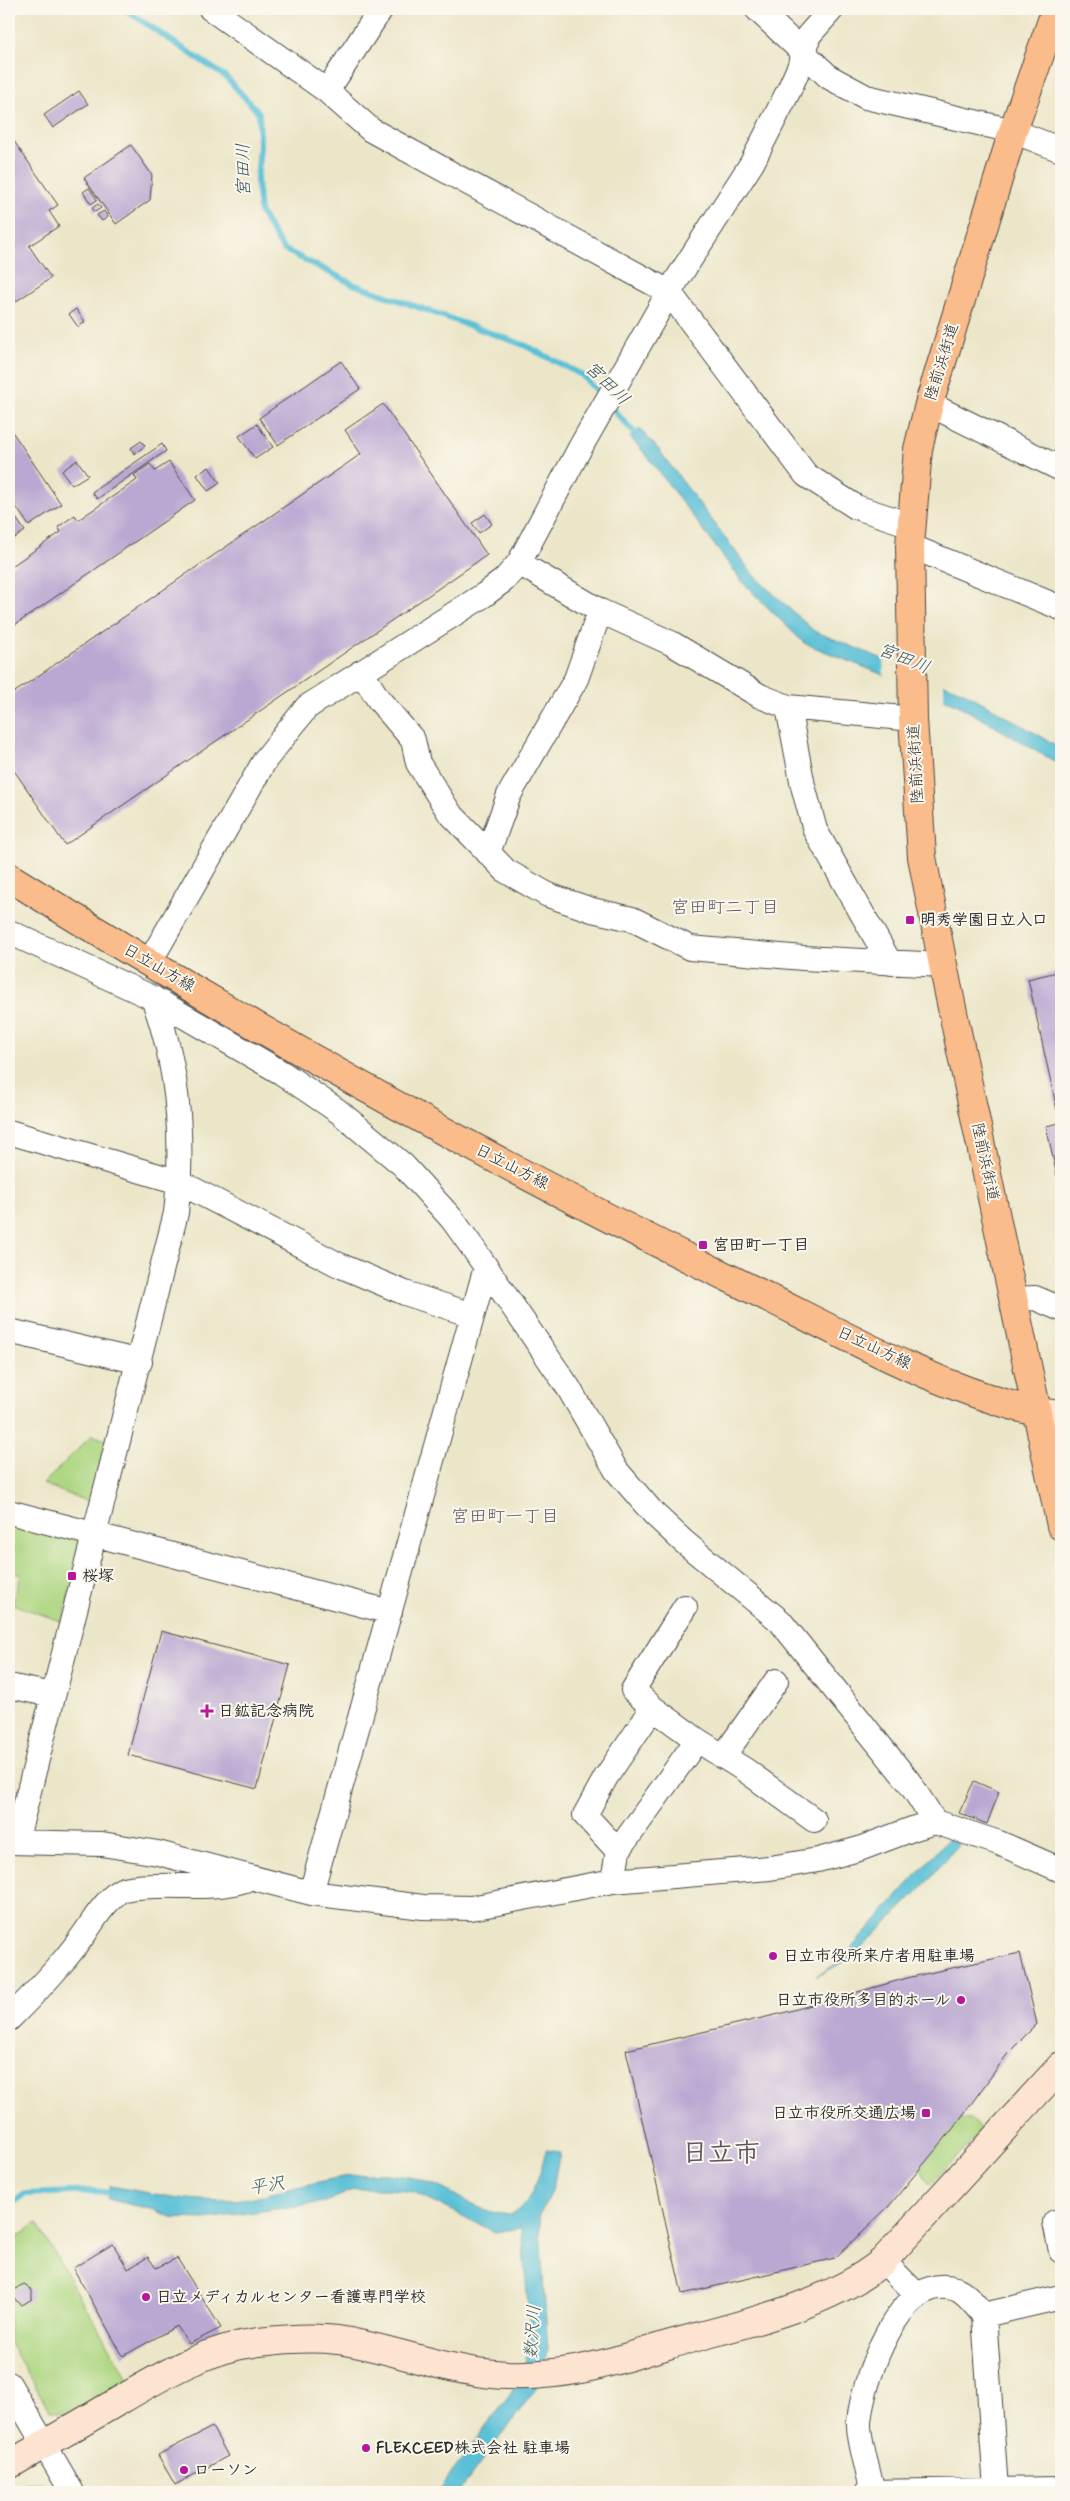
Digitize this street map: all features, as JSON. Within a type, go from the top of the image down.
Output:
[{"type":"main road","name":"陸前浜街道","points":[[1056,9],[1013,132],[929,404],[918,448],[911,536],[911,653],[922,857],[1014,1299],[1049,1413],[1061,1526]]},
{"type":"main road","name":"日立山方線","points":[[9,878],[149,963],[470,1145],[692,1260],[893,1359],[974,1394],[1049,1413]]},
{"type":"street","points":[[211,9],[327,91],[372,130],[669,292],[806,475],[856,507],[911,536],[1061,608]]},
{"type":"street","points":[[327,91],[381,9]]},
{"type":"street","points":[[757,9],[829,77],[866,97],[1013,132],[1061,150]]},
{"type":"street","points":[[149,963],[265,760],[307,707],[484,595],[504,580],[519,563],[580,448],[669,292],[752,163],[805,54],[808,36],[832,9]]},
{"type":"street","points":[[929,404],[1061,469]]},
{"type":"street","points":[[519,563],[600,611],[671,643],[760,696],[788,706],[913,713]]},
{"type":"street","points":[[488,853],[509,795],[576,679],[600,611]]},
{"type":"street","points":[[361,672],[379,700],[413,740],[418,763],[449,812],[506,871],[548,895],[592,910],[632,919],[690,948],[803,958],[943,965]]},
{"type":"street","points":[[788,706],[803,786],[815,830],[890,963]]},
{"type":"street","points":[[9,932],[153,998],[282,1073],[338,1111],[403,1166],[452,1219],[534,1337],[616,1470],[631,1490],[684,1542],[780,1621],[909,1782],[935,1822]]},
{"type":"street","points":[[153,998],[166,1035],[172,1062],[179,1127],[179,1182],[176,1214],[140,1362],[13,1842],[102,1844],[158,1853],[311,1894],[423,1906],[470,1908],[614,1881],[770,1868],[818,1860],[860,1849],[935,1822],[998,1844],[1061,1870]]},
{"type":"street","points":[[9,1132],[179,1182],[339,1265],[405,1294],[472,1315]]},
{"type":"street","points":[[311,1894],[486,1268]]},
{"type":"street","points":[[1014,1299],[1035,1298],[1061,1310]]},
{"type":"street","points":[[9,1331],[140,1362]]},
{"type":"street","points":[[9,1512],[390,1612]]},
{"type":"street","points":[[685,1608],[634,1690],[653,1708],[697,1740],[814,1820]]},
{"type":"street","points":[[723,1757],[776,1681]]},
{"type":"street","points":[[9,1686],[52,1695]]},
{"type":"street","points":[[618,1851],[586,1815],[606,1778],[653,1708]]},
{"type":"street","points":[[614,1881],[618,1851],[697,1740]]},
{"type":"street","points":[[9,2019],[77,1946],[98,1913],[121,1889],[156,1885],[227,1886],[251,1878]]},
{"type":"street","points":[[9,2465],[177,2368],[214,2352],[256,2342],[297,2339],[336,2340],[375,2347],[446,2367],[514,2375],[555,2373],[600,2365],[798,2305],[852,2283],[883,2261],[1061,2066]]},
{"type":"street","points":[[1061,2221],[1055,2222],[1061,2251]]},
{"type":"street","points":[[883,2261],[918,2296]]},
{"type":"street","points":[[996,2490],[984,2315],[958,2290],[940,2287],[918,2296],[899,2315],[886,2333],[874,2360],[862,2404],[859,2424],[871,2492],[1061,2489]]},
{"type":"street","points":[[984,2315],[1061,2298]]},
{"type":"street","points":[[9,2384],[72,2492]]},
{"type":"green space","points":[[92,1435],[106,1440],[91,1503],[43,1484]]},
{"type":"green space","points":[[9,1520],[81,1539],[63,1622],[12,1604],[21,1575],[9,1571]]},
{"type":"green space","points":[[953,2117],[970,2119],[982,2130],[931,2184],[918,2166]]},
{"type":"green space","points":[[37,2223],[130,2383],[70,2414],[50,2411],[9,2342],[9,2247],[19,2236]]},
{"type":"green space","points":[[37,2482],[48,2484],[57,2492],[9,2492],[25,2483]]},
{"type":"water","points":[[640,429],[658,449],[755,577],[814,631],[966,693],[1061,748],[1061,765],[958,705],[804,643],[744,584],[647,456],[630,437]]},
{"type":"water","points":[[949,1838],[959,1844],[924,1885],[853,1957],[816,1977],[840,1961]]},
{"type":"water","name":"数沢川","points":[[546,2150],[560,2152],[553,2187],[539,2217],[548,2350],[535,2390],[459,2492],[438,2492],[521,2379],[531,2338],[521,2228],[495,2232],[414,2192],[387,2189],[356,2189],[325,2202],[205,2219],[174,2218],[155,2210],[107,2199],[110,2186],[192,2199],[226,2200],[260,2196],[339,2178],[378,2174],[409,2177],[423,2181],[491,2212],[510,2214],[524,2205],[530,2196]]},
{"type":"pier","points":[[883,657],[944,681],[944,702],[884,677]]},
{"type":"building","points":[[79,91],[88,104],[53,128],[44,115]]},
{"type":"building","points":[[9,134],[58,205],[49,211],[59,226],[29,246],[51,278],[9,306]]},
{"type":"building","points":[[131,145],[152,175],[150,200],[116,224],[84,178]]},
{"type":"building","points":[[89,188],[97,200],[91,204],[83,192]]},
{"type":"building","points":[[98,204],[101,208],[95,212],[92,208]]},
{"type":"building","points":[[104,211],[108,217],[102,221],[97,215]]},
{"type":"building","points":[[76,309],[85,322],[78,327],[69,314]]},
{"type":"building","points":[[341,361],[360,389],[278,445],[259,418]]},
{"type":"building","points":[[383,404],[487,555],[65,845],[9,763],[9,696],[361,454],[345,430]]},
{"type":"building","points":[[257,424],[273,447],[255,459],[239,436]]},
{"type":"building","points":[[9,427],[61,504],[29,526],[9,496]]},
{"type":"building","points":[[141,441],[145,446],[134,454],[131,448]]},
{"type":"building","points":[[162,444],[166,451],[97,499],[92,492]]},
{"type":"building","points":[[77,460],[88,475],[72,485],[62,471]]},
{"type":"building","points":[[169,462],[195,500],[9,629],[9,568],[61,532],[58,527],[75,515],[78,520],[137,480],[134,475],[150,464],[155,471]]},
{"type":"building","points":[[209,467],[220,483],[208,491],[197,475]]},
{"type":"building","points":[[9,508],[25,531],[9,542]]},
{"type":"building","points":[[485,514],[492,524],[479,533],[472,523]]},
{"type":"building","points":[[1061,971],[1060,1189],[1046,1126],[1060,1123],[1028,979]]},
{"type":"building","points":[[161,1631],[290,1665],[257,1789],[128,1755]]},
{"type":"building","points":[[974,1781],[999,1792],[987,1824],[959,1813]]},
{"type":"building","points":[[1020,1953],[1037,2024],[1009,2052],[952,2130],[889,2206],[835,2258],[682,2294],[626,2050],[779,2014],[911,1977]]},
{"type":"building","name":"日立メディカルセンター看護専門学校","points":[[113,2244],[128,2269],[148,2257],[156,2268],[177,2258],[221,2328],[189,2344],[177,2326],[123,2356],[73,2268]]},
{"type":"building","points":[[24,2285],[32,2290],[32,2299],[22,2305],[13,2298],[14,2290]]},
{"type":"building","name":"ローソン","points":[[212,2427],[228,2456],[175,2485],[158,2455]]},
{"type":"waterway","name":"宮田川","points":[[124,9],[226,77],[259,113],[260,146],[257,181],[260,212],[283,249],[353,284],[524,345],[582,375],[603,398]]},
{"type":"waterway","name":"宮田川","points":[[610,406],[640,439]]},
{"type":"waterway","name":"平沢","points":[[9,2206],[25,2194],[96,2191],[115,2194]]},
{"type":"place","name":"明秀学園日立入口","points":[[910,920]]},
{"type":"place","name":"宮田町一丁目","points":[[703,1245]]},
{"type":"place","name":"桜塚","points":[[72,1576]]},
{"type":"place","name":"日鉱記念病院","points":[[207,1711]]},
{"type":"place","name":"日立市役所来庁者用駐車場","points":[[773,1956]]},
{"type":"place","name":"日立市役所多目的ホール","points":[[961,2000]]},
{"type":"place","name":"日立市役所交通広場","points":[[926,2113]]},
{"type":"place","name":"日立メディカルセンター看護専門学校","points":[[146,2297]]},
{"type":"place","name":"FLEXCEED株式会社 駐車場","points":[[366,2448]]},
{"type":"place","name":"ローソン","points":[[184,2470]]},
{"type":"district","name":"宮田町二丁目","points":[[725,908]]},
{"type":"district","name":"宮田町一丁目","points":[[505,1517]]},
{"type":"district","name":"日立市","points":[[721,2154]]}]
